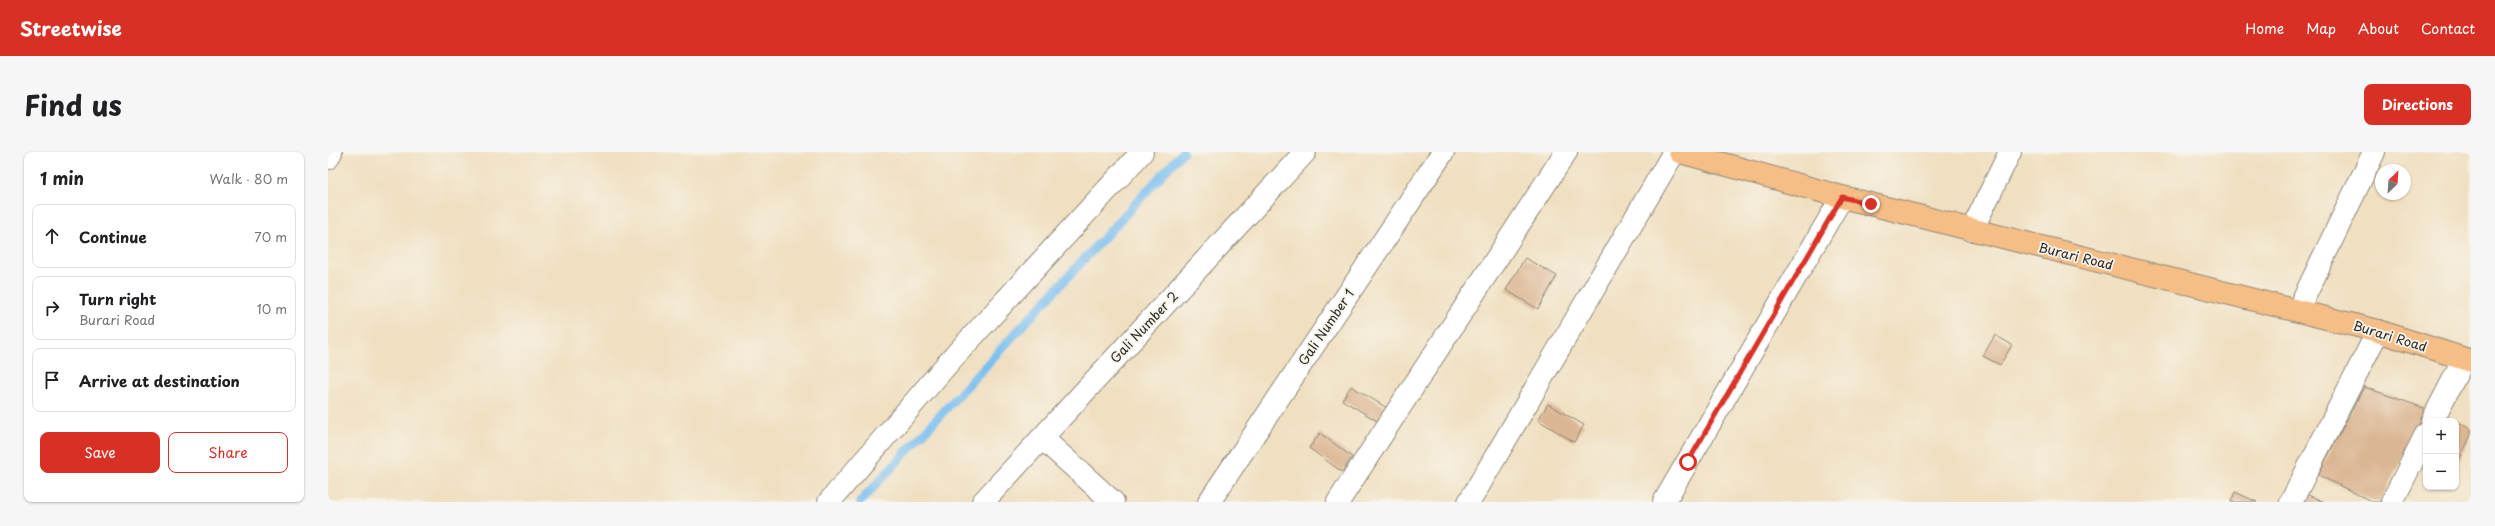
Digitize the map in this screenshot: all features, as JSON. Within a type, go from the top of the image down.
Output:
[{"type":"main road","name":"Burari Road","points":[[1680,152],[1708,156],[1842,197],[2378,331],[2467,360]]},
{"type":"street","points":[[328,158],[331,152]]},
{"type":"street","points":[[829,502],[949,362],[1142,152]]},
{"type":"street","name":"Gali Number 2","points":[[983,502],[1305,152]]},
{"type":"street","name":"Gali Number 1","points":[[1209,502],[1443,152]]},
{"type":"street","points":[[1338,502],[1566,152]]},
{"type":"street","points":[[1468,502],[1674,152]]},
{"type":"street","points":[[1972,230],[2010,152]]},
{"type":"street","points":[[2298,310],[2374,152]]},
{"type":"street","points":[[1664,502],[1842,197]]},
{"type":"street","points":[[2291,502],[2378,331]]},
{"type":"street","points":[[2434,418],[2467,360]]},
{"type":"street","points":[[1042,438],[1113,502]]},
{"type":"street","points":[[2392,502],[2423,440]]},
{"type":"building","points":[[1525,258],[1557,276],[1538,309],[1506,290]]},
{"type":"building","points":[[1995,335],[2012,345],[2000,365],[1983,356]]},
{"type":"building","points":[[1351,386],[1387,408],[1379,422],[1342,400]]},
{"type":"building","points":[[2364,387],[2427,409],[2380,502],[2373,502],[2318,475]]},
{"type":"building","points":[[1548,404],[1584,425],[1574,442],[1538,420]]},
{"type":"building","points":[[2459,423],[2471,429],[2471,435],[2459,460]]},
{"type":"building","points":[[1320,433],[1352,457],[1342,472],[1309,448]]},
{"type":"building","points":[[2235,492],[2257,502],[2231,502]]},
{"type":"building","points":[[2306,494],[2324,502],[2303,502]]},
{"type":"waterway","points":[[860,502],[1183,152]]},
{"type":"route","points":[[1688,462],[1842,197],[1871,204]]}]
